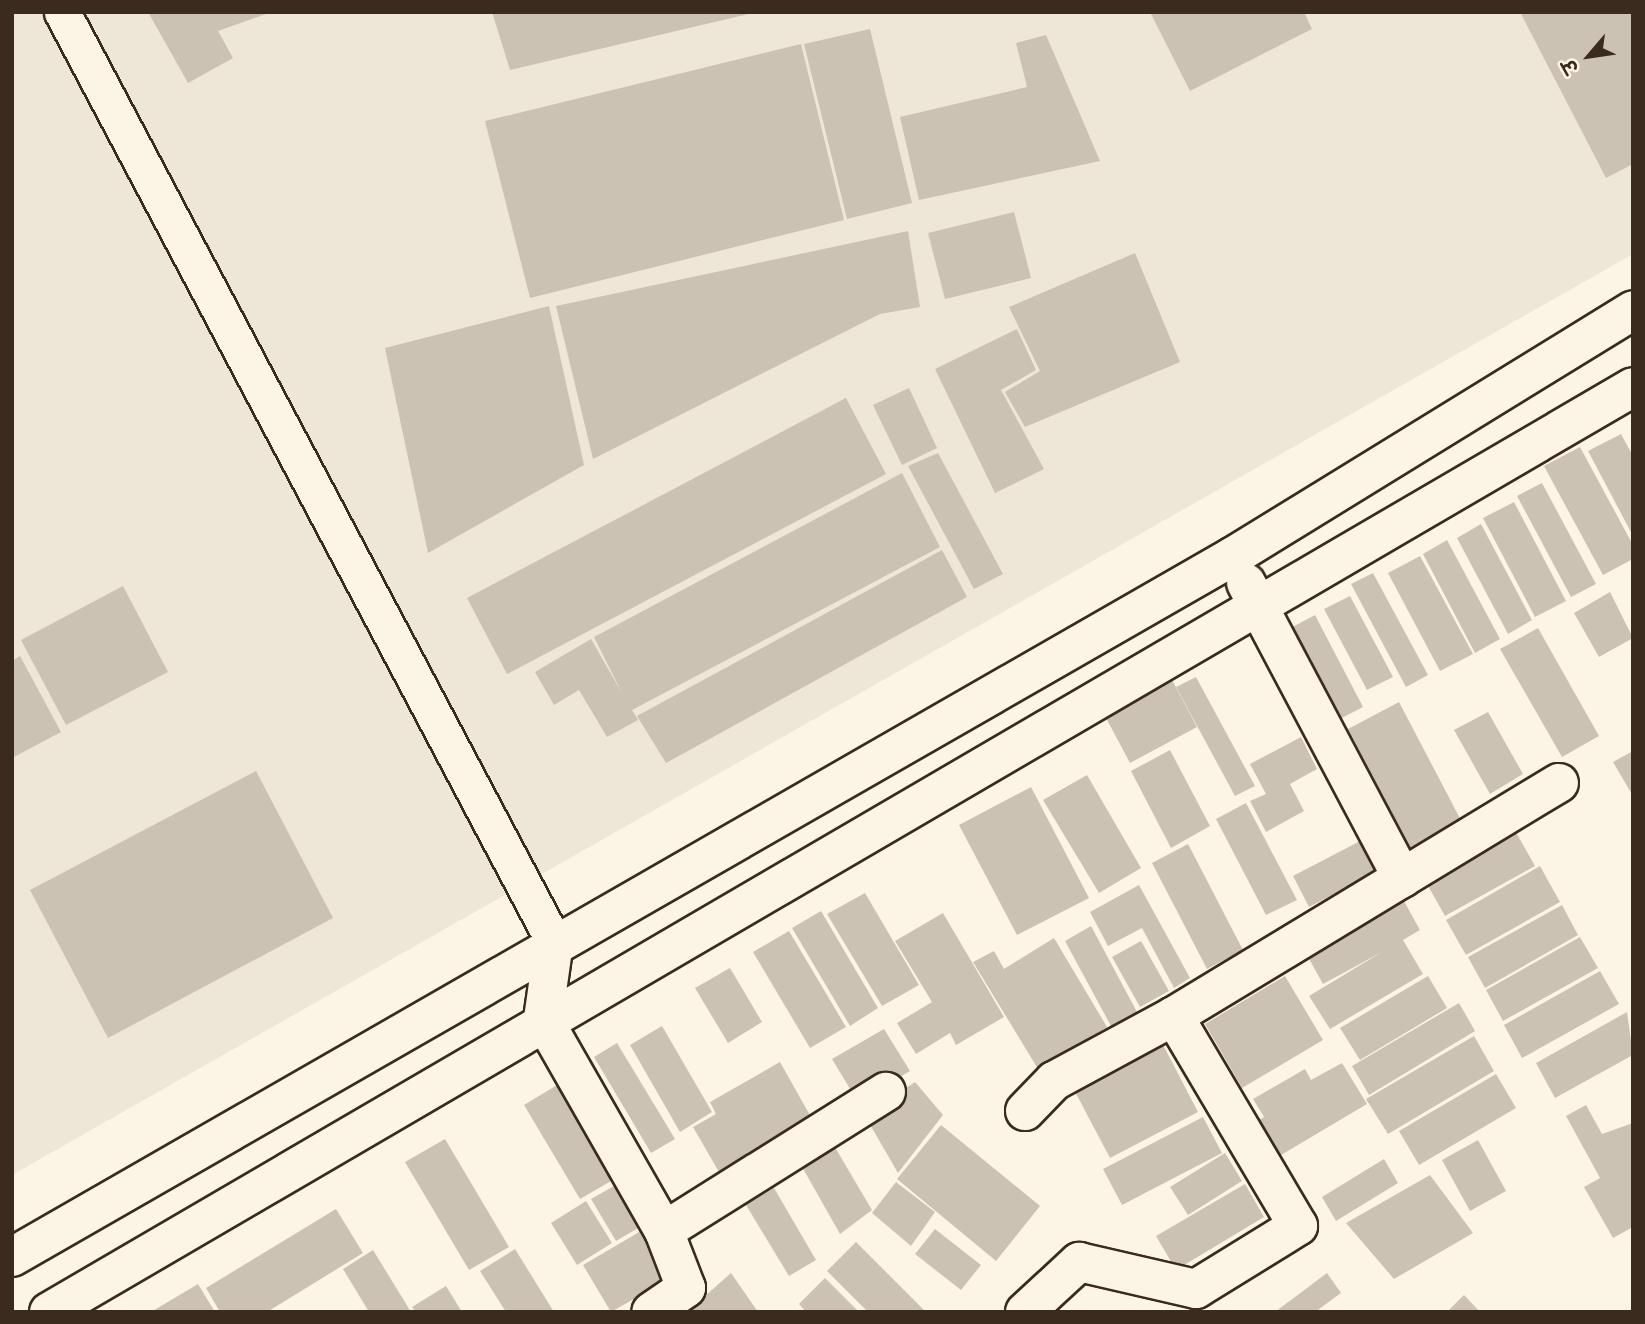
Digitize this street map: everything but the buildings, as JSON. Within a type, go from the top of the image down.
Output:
[{"type":"street","points":[[12,1257],[554,942],[1232,557],[1633,310]]},
{"type":"street","points":[[49,1312],[543,1019],[1633,387]]},
{"type":"street","points":[[1232,557],[1402,878]]},
{"type":"street","points":[[1025,1111],[1054,1082],[1174,1016],[1559,783]]},
{"type":"street","points":[[554,942],[543,1019],[664,1231],[685,1288],[651,1312]]},
{"type":"street","points":[[1025,1312],[1079,1262],[1196,1289],[1298,1226],[1174,1016]]},
{"type":"street","points":[[664,1231],[886,1092]]},
{"type":"lane","points":[[62,12],[554,942]]},
{"type":"shaded area","points":[[12,12],[1633,12],[1633,254],[12,1175]]}]
